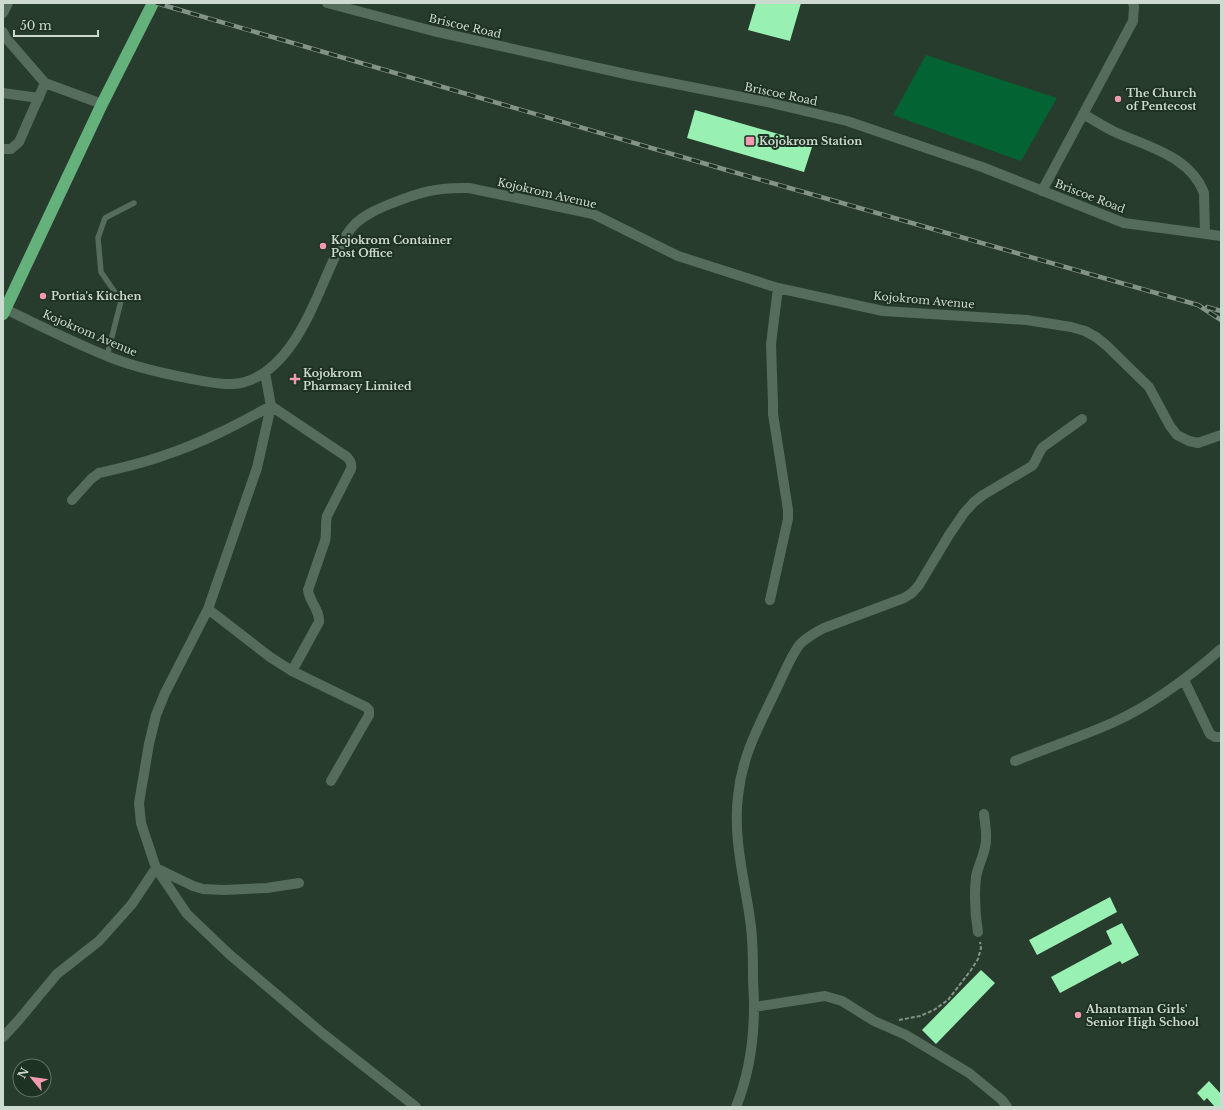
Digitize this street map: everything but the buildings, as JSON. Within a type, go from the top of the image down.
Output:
[{"type":"highway","points":[[4,312],[102,104],[153,3]]},
{"type":"street","points":[[3,13],[8,3]]},
{"type":"street","name":"Briscoe Road","points":[[327,3],[433,31],[630,75],[767,102],[846,121],[982,167],[1124,223],[1221,236]]},
{"type":"street","points":[[1042,191],[1133,21],[1133,3]]},
{"type":"street","points":[[3,32],[6,38],[45,83],[102,104]]},
{"type":"street","points":[[3,150],[11,149],[19,142],[45,83]]},
{"type":"street","points":[[3,93],[39,98]]},
{"type":"street","points":[[1083,114],[1113,131],[1169,155],[1189,170],[1202,187],[1204,193],[1205,233]]},
{"type":"street","name":"Kojokrom Avenue","points":[[4,312],[107,356],[161,373],[199,381],[233,384],[250,381],[265,373],[283,357],[300,332],[311,313],[343,240],[356,223],[373,211],[411,195],[431,190],[469,188],[593,214],[678,256],[778,288],[883,311],[1027,320],[1071,327],[1085,331],[1106,345],[1149,387],[1170,426],[1177,435],[1189,441],[1198,443],[1221,435]]},
{"type":"street","points":[[770,600],[788,519],[788,510],[773,414],[772,344],[778,288]]},
{"type":"street","points":[[265,373],[271,406],[257,468],[208,609],[165,693],[156,715],[149,744],[139,803],[140,823],[156,868],[187,914],[229,954],[322,1033],[416,1107]]},
{"type":"street","points":[[72,500],[91,479],[99,473],[177,451],[223,431],[271,406]]},
{"type":"street","points":[[271,406],[348,457],[351,460],[352,465],[327,516],[327,534],[308,590],[318,614],[319,622],[292,671]]},
{"type":"street","points":[[736,1107],[747,1072],[751,1053],[754,1008],[753,948],[737,840],[736,816],[738,794],[743,764],[752,740],[792,658],[801,644],[812,634],[824,628],[904,598],[912,593],[919,585],[964,513],[974,502],[983,494],[1032,466],[1044,447],[1082,420]]},
{"type":"street","points":[[208,609],[275,661],[292,671],[363,704],[369,710],[369,715],[331,781]]},
{"type":"street","points":[[1015,761],[1112,723],[1143,707],[1184,680],[1221,650]]},
{"type":"street","points":[[1184,680],[1210,734],[1215,737],[1221,737]]},
{"type":"street","points":[[978,932],[975,911],[976,877],[986,841],[984,814]]},
{"type":"street","points":[[156,868],[193,886],[203,889],[224,890],[266,888],[299,884]]},
{"type":"street","points":[[3,1037],[18,1022],[57,974],[99,941],[132,904],[156,868]]},
{"type":"street","points":[[754,1008],[824,996],[832,997],[874,1021],[906,1035],[969,1073],[1002,1100],[1007,1107]]},
{"type":"lane","points":[[107,356],[121,301],[101,272],[98,238],[105,218],[134,203]]},
{"type":"path","points":[[880,1024],[920,1016],[934,1010],[948,1000],[978,959],[980,948],[978,932]]},
{"type":"green space","points":[[926,55],[1057,98],[1021,161],[893,115]]},
{"type":"railway","points":[[156,3],[730,171],[1198,305],[1221,320]]},
{"type":"railway","points":[[1207,307],[1221,311]]},
{"type":"place","name":"The Church of Pentecost","points":[[1118,99]]},
{"type":"place","name":"Kojokrom Station","points":[[750,141]]},
{"type":"place","name":"Kojokrom Container Post Office","points":[[323,246]]},
{"type":"place","name":"Portia's Kitchen","points":[[43,296]]},
{"type":"place","name":"Kojokrom Pharmacy Limited","points":[[295,379]]},
{"type":"place","name":"Ahantaman Girls' Senior High School","points":[[1078,1015]]}]
